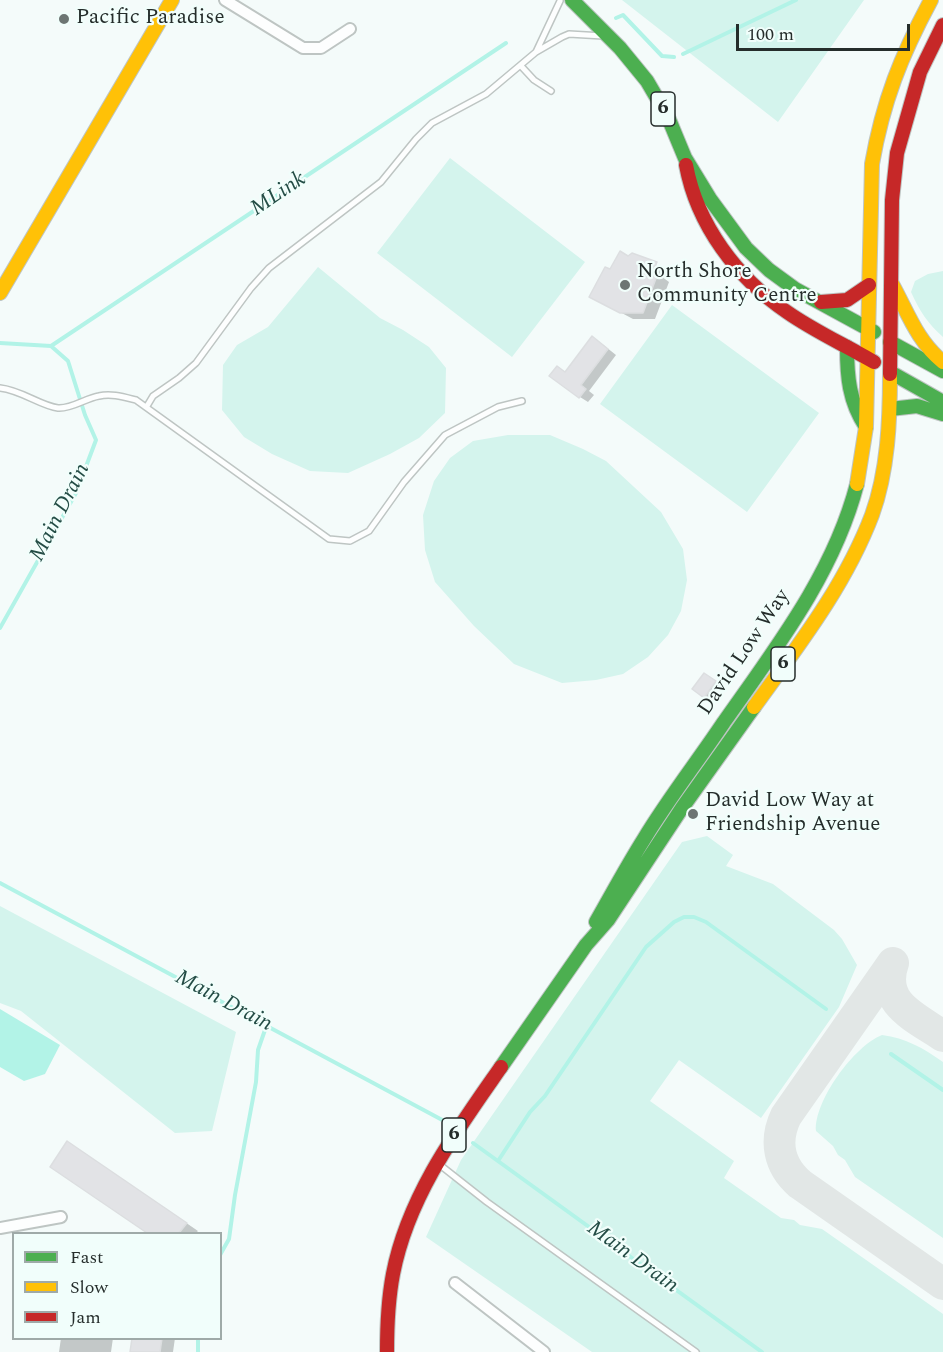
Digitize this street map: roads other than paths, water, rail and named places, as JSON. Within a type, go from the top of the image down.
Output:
[{"type":"main road","points":[[0,293],[172,0]]},
{"type":"main road","name":"6","points":[[563,0],[585,16],[620,48],[647,81],[668,117],[686,158],[721,217],[746,248],[781,279],[814,301],[890,342]]},
{"type":"main road","name":"David Low Way","points":[[586,945],[598,915],[644,838],[776,648],[821,575],[842,533],[860,471],[866,427],[871,183],[878,131],[896,71],[931,0]]},
{"type":"main road","name":"David Low Way","points":[[387,1352],[387,1311],[394,1260],[403,1230],[436,1162],[586,945],[608,920],[656,847],[825,606],[851,562],[868,523],[881,482],[890,409],[892,200],[897,153],[920,72],[943,25]]},
{"type":"main road","name":"6","points":[[686,158],[688,182],[705,218],[740,270],[784,310],[847,347]]},
{"type":"main road","points":[[891,283],[904,303],[918,339],[943,362]]},
{"type":"main road","points":[[814,301],[843,302],[854,297],[869,285]]},
{"type":"main road","points":[[890,342],[943,371]]},
{"type":"main road","points":[[847,347],[943,402]]},
{"type":"main road","points":[[847,347],[850,395],[855,414],[866,427]]},
{"type":"main road","points":[[890,409],[911,405],[943,414]]},
{"type":"main road","points":[[644,838],[656,847]]},
{"type":"street","points":[[225,0],[303,48],[321,48],[350,29]]},
{"type":"street","points":[[0,1228],[61,1217]]},
{"type":"street","points":[[455,1283],[544,1352]]},
{"type":"lane","points":[[536,52],[563,0]]},
{"type":"lane","points":[[147,406],[153,396],[196,363],[251,288],[269,268],[381,182],[432,123],[486,94],[536,52],[569,34],[607,36]]},
{"type":"lane","points":[[521,66],[534,80],[551,91]]},
{"type":"lane","points":[[0,388],[25,394],[58,408],[100,395],[118,395],[136,400],[329,539],[340,541],[350,541],[369,531],[404,482],[445,435],[498,407],[522,401]]},
{"type":"lane","points":[[436,1162],[696,1352]]},
{"type":"waterway","name":"MLink","points":[[683,54],[796,0]]},
{"type":"waterway","name":"MLink","points":[[616,18],[623,15],[662,56],[674,57]]},
{"type":"waterway","name":"MLink","points":[[51,346],[506,43]]},
{"type":"waterway","name":"Main Drain","points":[[0,343],[51,346],[68,361],[85,415],[96,440],[76,493],[0,628]]},
{"type":"waterway","name":"Main Drain","points":[[0,883],[446,1122]]},
{"type":"waterway","points":[[498,1161],[646,947],[674,922],[684,917],[694,917],[706,922],[826,1009]]},
{"type":"waterway","points":[[222,1251],[229,1239],[256,1082],[258,1050],[266,1027]]},
{"type":"waterway","points":[[891,1054],[943,1090]]},
{"type":"waterway","name":"Main Drain","points":[[473,1143],[762,1352]]},
{"type":"waterway","points":[[198,1340],[198,1352]]},
{"type":"place","name":"Pacific Paradise","points":[[64,19]]},
{"type":"place","name":"North Shore Community Centre","points":[[625,285]]},
{"type":"place","name":"David Low Way at Friendship Avenue","points":[[693,814]]}]
